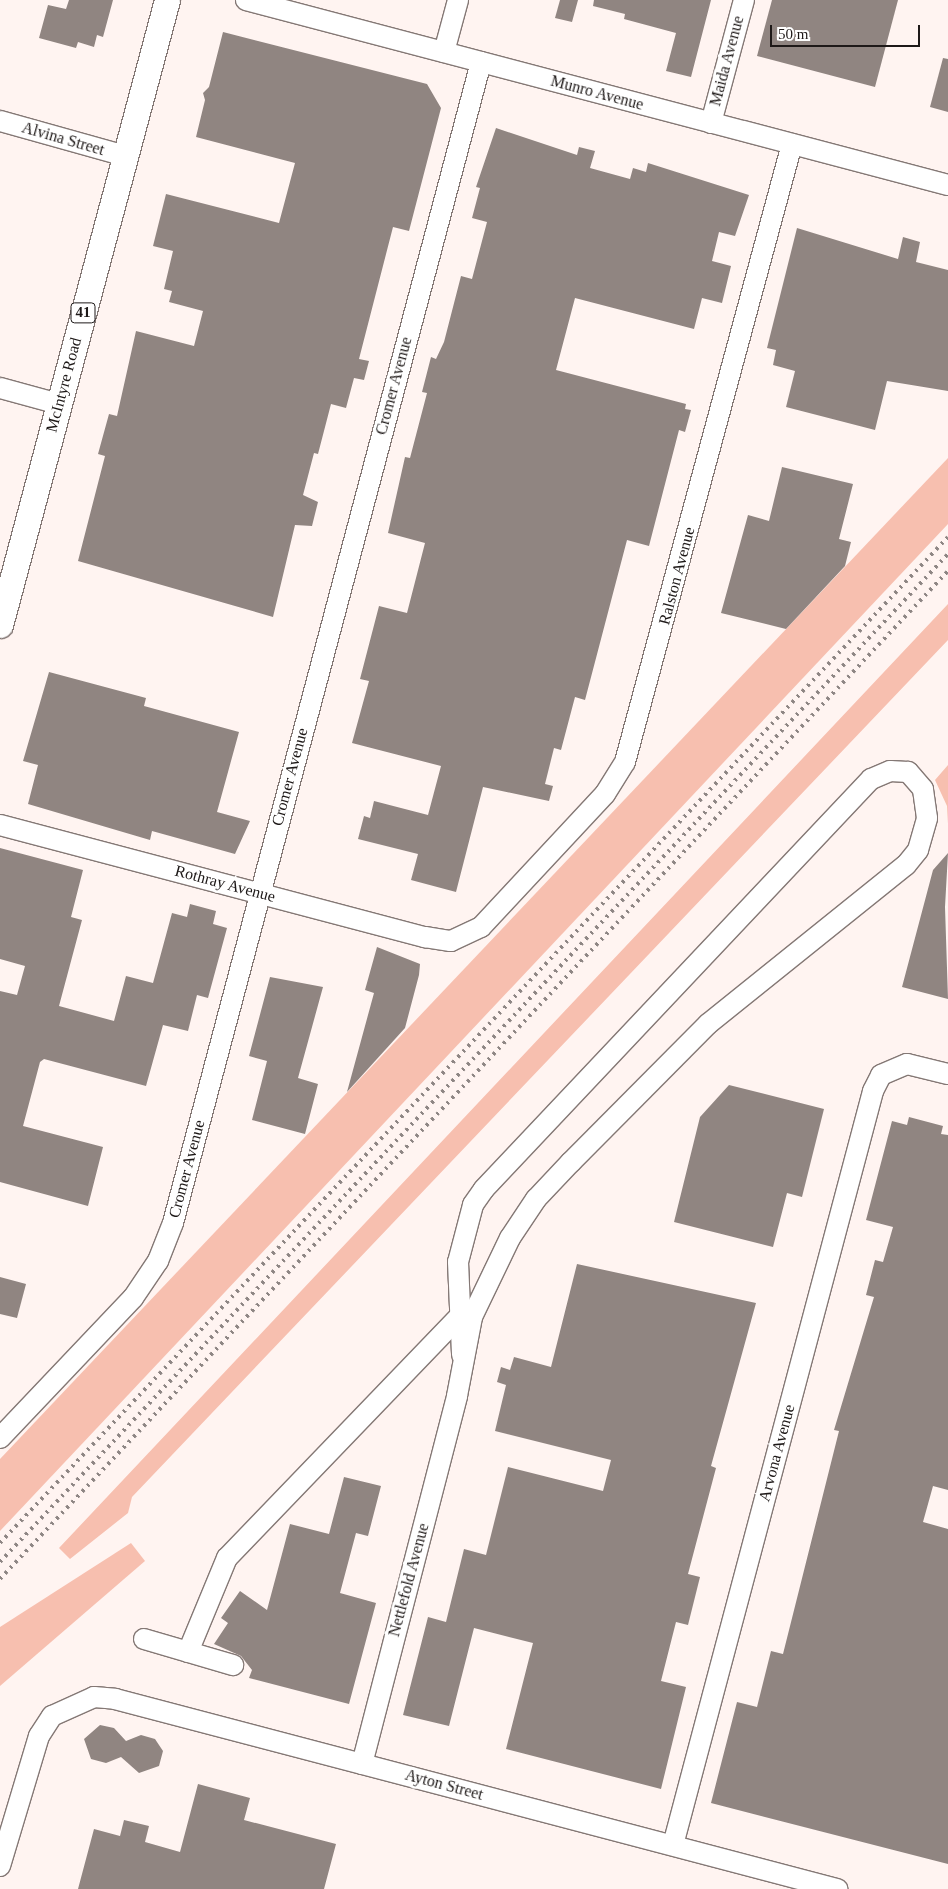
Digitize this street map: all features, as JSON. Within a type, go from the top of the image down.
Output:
[{"type":"main road","name":"McIntyre Road","points":[[0,625],[167,0]]},
{"type":"street","name":"Munro Avenue","points":[[246,0],[948,185]]},
{"type":"street","points":[[444,52],[458,0]]},
{"type":"street","name":"Maida Avenue","points":[[711,123],[744,0]]},
{"type":"street","name":"Cromer Avenue","points":[[0,1438],[133,1298],[158,1261],[173,1223],[481,62]]},
{"type":"street","name":"Alvina Street","points":[[0,120],[125,156]]},
{"type":"street","name":"Ralston Avenue","points":[[451,941],[471,934],[516,891],[605,794],[626,762],[792,144]]},
{"type":"street","points":[[0,388],[59,404]]},
{"type":"street","name":"Nettlefold Avenue","points":[[362,1764],[457,1396],[467,1316],[458,1270],[462,1237],[484,1189],[871,778],[901,771],[919,781],[927,818],[912,858],[748,988],[571,1162],[522,1218],[467,1316]]},
{"type":"street","name":"Rothray Avenue","points":[[0,825],[451,941]]},
{"type":"street","name":"Arvona Avenue","points":[[673,1845],[873,1091],[882,1075],[892,1068],[907,1064],[948,1074]]},
{"type":"street","points":[[188,1652],[227,1558],[467,1316]]},
{"type":"street","points":[[144,1639],[233,1665]]},
{"type":"street","name":"Ayton Street","points":[[0,1866],[31,1756],[52,1716],[94,1698],[115,1699],[837,1889]]},
{"type":"shaded area","points":[[948,458],[948,524],[0,1531],[0,1459]]},
{"type":"shaded area","points":[[948,604],[948,640],[132,1497],[128,1513],[70,1559],[59,1548]]},
{"type":"shaded area","points":[[948,765],[948,824],[947,806],[935,780]]},
{"type":"shaded area","points":[[131,1543],[145,1561],[0,1686],[0,1627]]},
{"type":"building","points":[[69,0],[113,0],[103,37],[97,35],[94,47],[78,42],[76,48],[39,38],[48,5],[66,9]]},
{"type":"building","points":[[560,0],[578,0],[572,22],[555,18]]},
{"type":"building","points":[[594,0],[711,0],[691,77],[666,71],[676,33],[624,19],[625,14],[593,6]]},
{"type":"building","points":[[772,0],[898,0],[875,87],[757,56]]},
{"type":"building","points":[[223,32],[427,84],[441,108],[409,231],[393,227],[359,359],[369,361],[364,380],[354,378],[346,408],[331,404],[318,454],[314,453],[303,495],[318,502],[312,526],[295,525],[273,617],[78,561],[105,456],[98,454],[109,414],[117,416],[136,331],[194,346],[203,311],[169,302],[172,291],[164,289],[173,251],[153,246],[166,194],[279,223],[295,163],[196,137],[205,100],[203,93],[209,87]]},
{"type":"building","points":[[943,58],[948,59],[948,112],[930,107]]},
{"type":"building","points":[[496,128],[577,155],[579,147],[595,151],[590,168],[630,179],[633,168],[646,172],[648,163],[749,195],[735,236],[719,232],[712,261],[731,266],[722,303],[702,298],[694,329],[575,298],[556,370],[686,404],[685,409],[691,410],[685,432],[679,430],[649,546],[627,540],[585,700],[575,697],[561,750],[554,748],[545,784],[553,786],[549,801],[483,787],[456,892],[411,880],[418,854],[358,839],[364,816],[370,818],[374,801],[428,815],[441,766],[352,743],[369,681],[360,679],[379,606],[407,613],[425,543],[388,533],[405,457],[410,458],[427,393],[422,392],[431,357],[436,359],[444,342],[461,276],[472,279],[487,222],[472,218],[480,188],[476,187]]},
{"type":"building","points":[[797,228],[898,259],[903,237],[920,242],[916,262],[948,270],[948,391],[887,381],[875,430],[786,407],[795,371],[773,365],[776,350],[767,348]]},
{"type":"building","points":[[782,467],[853,484],[839,539],[851,542],[845,566],[786,629],[721,613],[748,515],[769,521]]},
{"type":"building","points":[[49,672],[146,698],[144,706],[239,732],[217,812],[250,821],[235,854],[152,831],[150,840],[28,804],[38,765],[23,761]]},
{"type":"building","points":[[0,848],[83,870],[71,917],[82,920],[59,1006],[114,1021],[126,976],[153,983],[172,913],[187,917],[190,904],[216,911],[213,924],[227,928],[208,998],[197,995],[188,1031],[163,1025],[146,1086],[44,1059],[40,1062],[23,1126],[103,1147],[88,1206],[0,1182],[0,991],[17,995],[25,966],[0,959]]},
{"type":"building","points":[[948,853],[945,907],[948,999],[902,987],[933,870]]},
{"type":"building","points":[[377,947],[420,964],[419,975],[405,1028],[347,1092],[374,993],[365,990]]},
{"type":"building","points":[[270,977],[323,987],[298,1078],[318,1084],[305,1134],[252,1120],[267,1061],[249,1056]]},
{"type":"building","points":[[729,1085],[824,1109],[802,1197],[787,1193],[773,1247],[674,1222],[700,1117]]},
{"type":"building","points":[[909,1117],[943,1126],[941,1134],[948,1135],[948,1490],[933,1486],[923,1522],[948,1529],[948,1864],[711,1803],[737,1702],[757,1707],[771,1651],[783,1654],[839,1431],[834,1430],[874,1297],[866,1295],[875,1260],[883,1262],[893,1227],[866,1220],[892,1121],[907,1125]]},
{"type":"building","points":[[577,1264],[756,1303],[711,1466],[716,1468],[688,1574],[700,1577],[688,1625],[676,1622],[661,1681],[686,1687],[661,1789],[506,1749],[533,1643],[474,1628],[449,1726],[403,1715],[428,1617],[446,1622],[464,1549],[486,1555],[508,1467],[603,1491],[611,1460],[495,1431],[506,1385],[497,1382],[501,1367],[510,1370],[514,1357],[551,1367]]},
{"type":"building","points":[[0,1277],[26,1284],[17,1318],[0,1314]]},
{"type":"building","points":[[344,1477],[381,1486],[368,1536],[356,1533],[340,1593],[376,1603],[349,1704],[249,1678],[252,1670],[241,1656],[214,1644],[228,1623],[221,1618],[240,1591],[267,1610],[290,1524],[329,1534]]},
{"type":"building","points":[[100,1725],[114,1728],[126,1741],[141,1735],[155,1739],[163,1751],[159,1766],[139,1773],[121,1757],[106,1763],[91,1759],[84,1739]]},
{"type":"building","points":[[198,1784],[250,1798],[244,1820],[336,1844],[324,1889],[78,1889],[94,1829],[120,1836],[124,1820],[149,1826],[145,1842],[180,1852]]},
{"type":"railway","points":[[0,1543],[948,537]]},
{"type":"railway","points":[[0,1562],[948,554]]},
{"type":"railway","points":[[0,1579],[948,571]]}]
